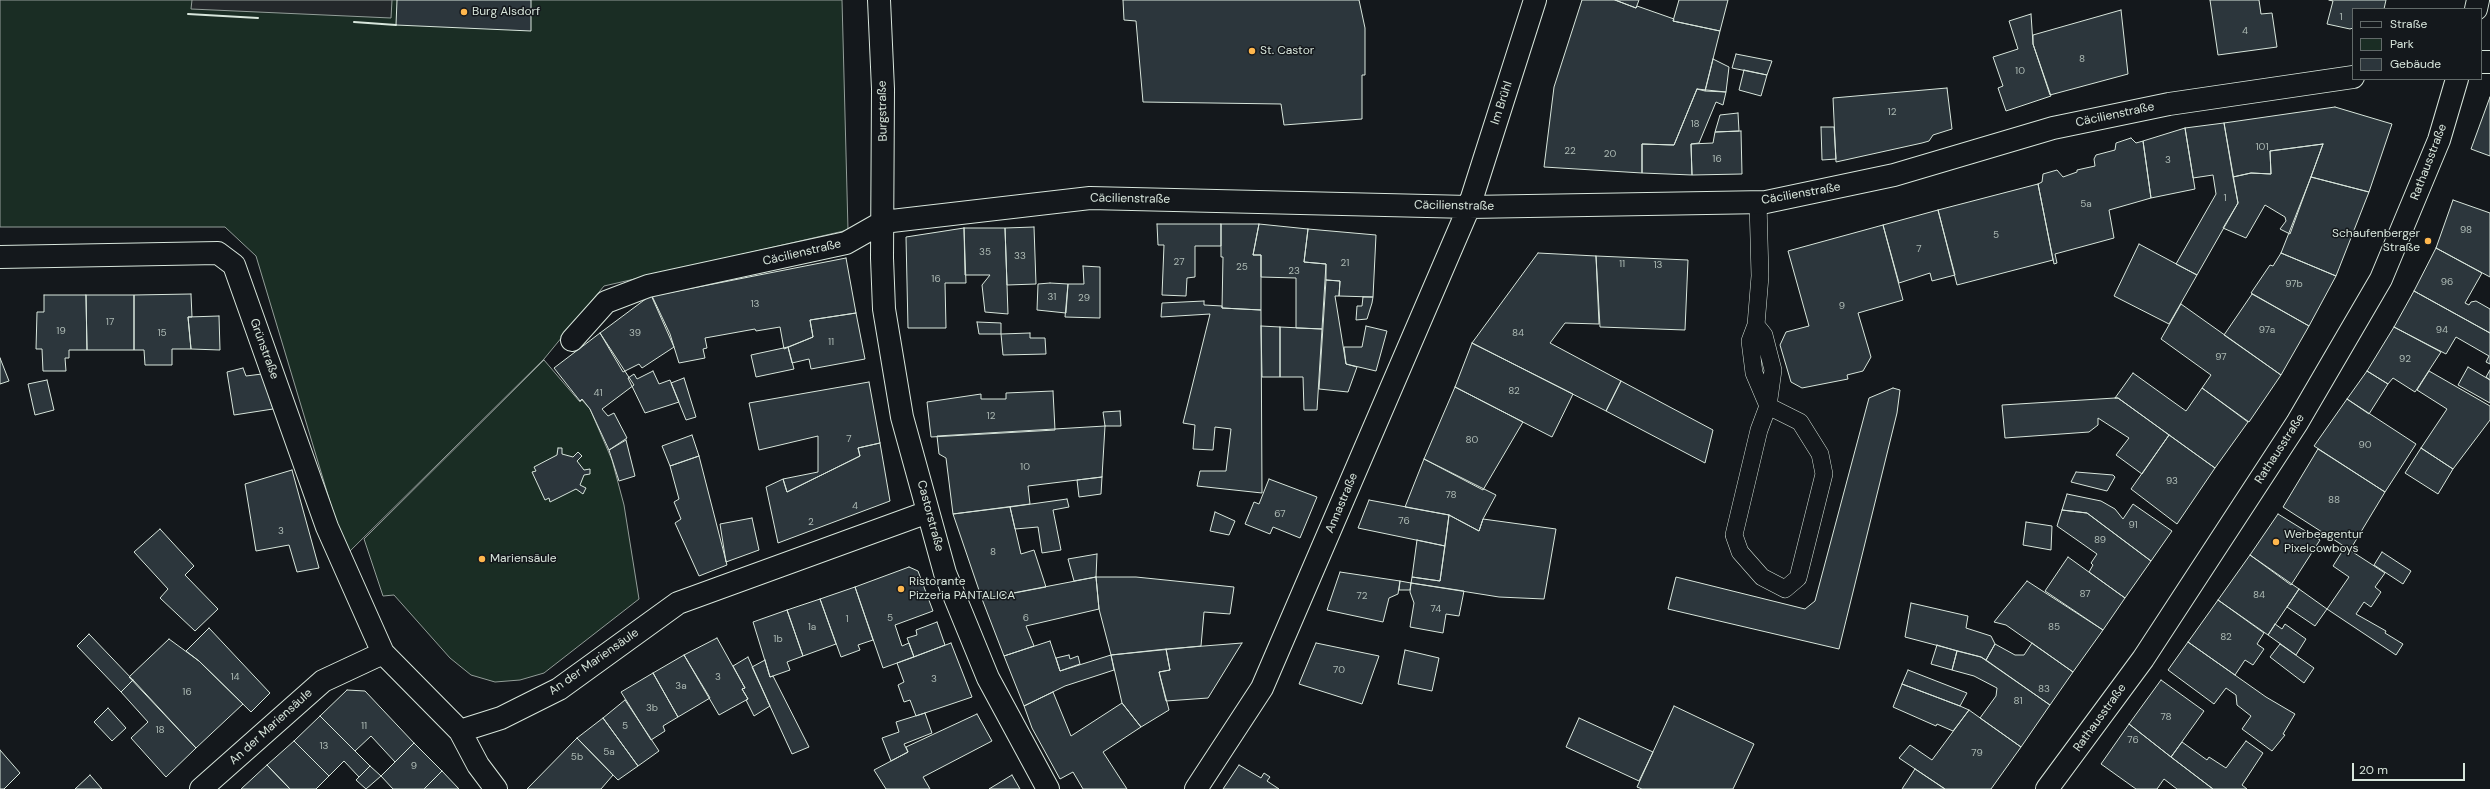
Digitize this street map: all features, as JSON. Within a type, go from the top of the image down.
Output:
[{"type":"street","name":"Burgstraße","points":[[879,0],[883,89],[883,222]]},
{"type":"street","name":"Im Brühl","points":[[1469,207],[1536,0]]},
{"type":"street","name":"Cäcilienstraße","points":[[572,340],[606,302],[613,299],[648,286],[846,243],[883,222],[1090,198],[1469,207],[1758,202],[1894,176],[2076,124],[2169,104],[2352,77]]},
{"type":"street","name":"Rathausstraße","points":[[2048,789],[2160,633],[2297,423],[2381,279],[2439,140],[2457,80]]},
{"type":"street","name":"Annastraße","points":[[1196,789],[1262,688],[1469,207]]},
{"type":"street","name":"Castorstraße","points":[[883,222],[884,309],[894,374],[902,416],[945,573],[988,678],[1048,789]]},
{"type":"street","name":"Grünstraße","points":[[0,257],[218,254],[234,265],[327,527],[382,654]]},
{"type":"street","name":"An der Mariensäule","points":[[460,731],[501,718],[559,689],[678,603],[928,512]]},
{"type":"street","name":"An der Mariensäule","points":[[201,789],[323,681],[382,654]]},
{"type":"street","points":[[382,654],[460,731],[478,765],[496,789]]},
{"type":"lane","points":[[1758,202],[1760,276],[1756,325],[1764,335],[1773,370],[1768,406],[1760,430],[1734,535],[1740,552],[1762,578],[1785,589],[1798,578],[1821,493],[1824,474],[1820,454],[1800,422],[1768,406]]},
{"type":"green space","points":[[0,0],[842,0],[848,230],[604,286],[544,359],[346,555],[256,256],[225,227],[0,227]]},
{"type":"green space","points":[[544,360],[580,402],[582,400],[590,409],[612,460],[624,505],[639,599],[544,673],[520,680],[495,682],[471,675],[450,658],[394,595],[383,596],[364,539]]},
{"type":"shaded area","points":[[192,0],[392,0],[391,18],[191,9]]},
{"type":"building","name":"Burg Alsdorf","points":[[397,0],[531,0],[531,31],[396,25]]},
{"type":"building","name":"St. Castor","points":[[1123,0],[1359,0],[1365,28],[1365,75],[1362,75],[1362,119],[1284,125],[1281,104],[1143,102],[1136,21],[1124,20]]},
{"type":"building","points":[[1582,0],[1615,0],[1674,19],[1673,21],[1720,31],[1705,91],[1697,89],[1674,145],[1642,144],[1642,173],[1544,167],[1554,87]]},
{"type":"building","points":[[1615,0],[1639,0],[1636,8]]},
{"type":"building","points":[[1679,0],[1728,0],[1720,31],[1673,21]]},
{"type":"building","points":[[2210,0],[2259,0],[2261,14],[2272,13],[2277,47],[2218,55]]},
{"type":"building","points":[[2329,0],[2386,0],[2384,8],[2352,8],[2352,28],[2350,29],[2327,24],[2333,1]]},
{"type":"building","points":[[2121,10],[2128,74],[2050,95],[2033,44],[2033,35]]},
{"type":"building","points":[[2031,14],[2033,44],[2051,96],[2006,111],[1998,88],[2003,86],[1993,57],[2018,49],[2009,21]]},
{"type":"building","points":[[1736,54],[1772,61],[1767,75],[1732,68]]},
{"type":"building","points":[[1713,59],[1729,67],[1726,92],[1705,91]]},
{"type":"building","points":[[1744,70],[1767,75],[1761,96],[1739,90]]},
{"type":"building","points":[[1947,88],[1952,129],[1933,135],[1929,141],[1922,143],[1836,162],[1833,98]]},
{"type":"building","points":[[1697,89],[1726,92],[1723,105],[1716,102],[1699,143],[1691,144],[1692,175],[1642,173],[1642,144],[1674,145]]},
{"type":"building","points":[[2490,97],[2490,156],[2471,149]]},
{"type":"building","points":[[2335,107],[2392,124],[2369,192],[2311,177],[2323,144],[2270,151],[2271,174],[2251,173],[2233,177],[2224,123]]},
{"type":"building","points":[[1738,113],[1739,131],[1715,132],[1720,115]]},
{"type":"building","points":[[2224,123],[2238,203],[2197,275],[2176,264],[2216,194],[2213,175],[2193,178],[2185,128]]},
{"type":"building","points":[[1821,127],[1834,127],[1836,159],[1822,160]]},
{"type":"building","points":[[2185,128],[2195,189],[2151,198],[2143,141]]},
{"type":"building","points":[[1741,131],[1742,174],[1692,175],[1691,144],[1713,143],[1715,132]]},
{"type":"building","points":[[2131,138],[2136,143],[2143,141],[2151,198],[2109,210],[2114,238],[2055,254],[2057,263],[2054,264],[2038,184],[2042,182],[2043,174],[2057,170],[2063,177],[2077,172],[2077,170],[2095,166],[2094,159],[2096,155],[2115,150],[2116,143]]},
{"type":"building","points":[[2323,144],[2290,234],[2280,229],[2286,221],[2285,217],[2265,205],[2246,238],[2223,228],[2238,203],[2233,177],[2251,173],[2271,174],[2270,151]]},
{"type":"building","points":[[2311,177],[2369,192],[2336,276],[2281,253]]},
{"type":"building","points":[[2038,184],[2053,260],[1957,285],[1938,210]]},
{"type":"building","points":[[2453,200],[2490,213],[2490,277],[2436,248]]},
{"type":"building","points":[[1938,210],[1955,275],[1932,281],[1930,273],[1899,283],[1883,225]]},
{"type":"building","points":[[1157,224],[1221,224],[1221,246],[1195,246],[1195,277],[1187,278],[1186,296],[1162,295],[1164,245],[1158,245]]},
{"type":"building","points":[[1221,224],[1259,224],[1253,255],[1261,255],[1261,310],[1222,308],[1223,257],[1221,257]]},
{"type":"building","points":[[1259,224],[1308,229],[1304,262],[1326,264],[1322,329],[1296,328],[1296,278],[1261,277],[1261,255],[1253,255]]},
{"type":"building","points":[[1883,225],[1903,300],[1858,313],[1871,357],[1863,371],[1847,375],[1848,379],[1802,388],[1791,382],[1780,345],[1786,332],[1809,326],[1788,251]]},
{"type":"building","points":[[1034,227],[1036,284],[1007,285],[1005,228]]},
{"type":"building","points":[[964,228],[966,283],[945,283],[946,328],[908,328],[906,237]]},
{"type":"building","points":[[964,228],[1005,228],[1008,314],[985,312],[982,285],[990,275],[965,275]]},
{"type":"building","points":[[1308,229],[1376,235],[1373,297],[1339,296],[1340,281],[1326,280],[1326,264],[1304,262]]},
{"type":"building","points":[[2139,244],[2197,275],[2169,324],[2114,296]]},
{"type":"building","points":[[2436,248],[2482,273],[2465,303],[2469,305],[2471,302],[2476,301],[2490,309],[2490,333],[2414,291]]},
{"type":"building","points":[[1538,253],[1596,256],[1599,324],[1565,323],[1550,343],[1621,381],[1606,411],[1472,343]]},
{"type":"building","points":[[2281,253],[2336,276],[2309,326],[2251,293],[2270,265],[2273,266]]},
{"type":"building","points":[[1596,256],[1688,260],[1685,330],[1600,327]]},
{"type":"building","points":[[846,258],[856,313],[810,320],[813,337],[784,349],[780,327],[756,331],[755,329],[705,338],[707,348],[703,349],[705,358],[679,363],[670,334],[652,296]]},
{"type":"building","points":[[1083,266],[1100,267],[1100,318],[1065,317],[1068,284],[1084,284]]},
{"type":"building","points":[[1326,280],[1340,281],[1339,296],[1335,296],[1346,364],[1357,367],[1348,392],[1319,389]]},
{"type":"building","points":[[1038,284],[1068,284],[1066,313],[1037,310]]},
{"type":"building","points":[[2414,291],[2490,333],[2490,364],[2486,362],[2489,356],[2456,337],[2446,354],[2394,327]]},
{"type":"building","points":[[191,294],[192,317],[188,317],[191,349],[172,349],[172,365],[145,365],[144,350],[134,350],[134,295]]},
{"type":"building","points":[[2252,294],[2309,326],[2281,375],[2224,335]]},
{"type":"building","points":[[44,295],[86,295],[87,350],[69,350],[69,358],[65,358],[66,371],[43,371],[42,349],[36,349],[37,312],[44,312]]},
{"type":"building","points":[[86,295],[134,295],[134,350],[87,350]]},
{"type":"building","points":[[651,295],[674,347],[642,368],[639,364],[623,372],[600,333]]},
{"type":"building","points":[[1363,297],[1373,297],[1372,303],[1367,319],[1356,320],[1357,306],[1362,306]]},
{"type":"building","points":[[1204,301],[1204,305],[1222,306],[1222,308],[1261,310],[1262,493],[1197,486],[1200,471],[1226,471],[1231,429],[1215,427],[1213,450],[1193,449],[1195,425],[1183,423],[1210,314],[1161,317],[1162,303]]},
{"type":"building","points":[[2181,304],[2281,375],[2249,422],[2202,388],[2211,375],[2161,339]]},
{"type":"building","points":[[856,313],[865,359],[811,369],[809,359],[792,363],[788,347],[813,337],[810,320]]},
{"type":"building","points":[[219,316],[220,350],[191,349],[188,317]]},
{"type":"building","points":[[977,322],[1001,323],[1001,334],[979,334]]},
{"type":"building","points":[[1261,326],[1280,327],[1280,377],[1262,377]]},
{"type":"building","points":[[1366,326],[1387,331],[1376,371],[1346,364],[1344,347],[1362,347]]},
{"type":"building","points":[[1280,327],[1322,329],[1317,410],[1304,410],[1303,377],[1280,377]]},
{"type":"building","points":[[2394,327],[2441,352],[2415,392],[2393,378],[2388,384],[2367,371]]},
{"type":"building","points":[[600,333],[634,385],[602,409],[608,416],[614,413],[627,438],[609,450],[590,409],[582,399],[580,401],[554,368]]},
{"type":"building","points":[[1030,333],[1030,338],[1045,338],[1046,354],[1003,355],[1001,334]]},
{"type":"building","points":[[1472,343],[1573,394],[1552,437],[1455,387]]},
{"type":"building","points":[[788,347],[794,369],[756,377],[751,355]]},
{"type":"building","points":[[0,358],[9,381],[0,384]]},
{"type":"building","points":[[2468,367],[2490,380],[2490,403],[2458,385]]},
{"type":"building","points":[[243,368],[246,376],[262,374],[273,409],[234,415],[227,372]]},
{"type":"building","points":[[2490,370],[2490,380],[2486,377]]},
{"type":"building","points":[[653,371],[659,384],[670,380],[679,402],[645,413],[628,378],[634,374],[637,379]]},
{"type":"building","points":[[2367,371],[2388,384],[2369,414],[2347,399]]},
{"type":"building","points":[[2429,371],[2490,406],[2490,420],[2453,469],[2421,448],[2447,409],[2417,390]]},
{"type":"building","points":[[2133,373],[2186,411],[2202,388],[2248,422],[2215,468],[2118,398],[2115,398]]},
{"type":"building","points":[[684,378],[696,417],[686,420],[671,383]]},
{"type":"building","points":[[47,380],[54,410],[35,415],[28,384]]},
{"type":"building","points":[[1621,381],[1713,430],[1705,463],[1606,411]]},
{"type":"building","points":[[869,382],[880,443],[858,448],[860,456],[787,492],[783,479],[818,472],[818,436],[759,450],[749,403]]},
{"type":"building","points":[[1455,387],[1523,422],[1483,490],[1424,459]]},
{"type":"building","points":[[1893,388],[1900,390],[1897,413],[1839,649],[1668,609],[1676,577],[1805,609],[1815,601],[1869,398]]},
{"type":"building","points":[[1053,391],[1055,430],[931,437],[927,402],[981,394],[981,399],[1006,399],[1006,393]]},
{"type":"building","points":[[2118,398],[2169,435],[2142,474],[2116,455],[2129,438],[2098,418],[2098,425],[2089,432],[2005,438],[2002,405]]},
{"type":"building","points":[[2347,399],[2416,444],[2385,492],[2314,446]]},
{"type":"building","points":[[1120,411],[1121,426],[1105,426],[1103,412]]},
{"type":"building","points":[[1105,426],[1102,477],[1028,486],[1030,504],[953,514],[946,458],[939,454],[937,436]]},
{"type":"building","points":[[692,435],[699,456],[670,466],[662,446]]},
{"type":"building","points":[[2169,435],[2215,468],[2177,524],[2131,489]]},
{"type":"building","points":[[626,440],[635,476],[619,481],[609,450]]},
{"type":"building","points":[[880,443],[890,501],[778,543],[766,487],[783,479],[787,492],[860,456],[858,448]]},
{"type":"building","points":[[558,448],[562,448],[562,454],[573,457],[578,452],[582,456],[577,461],[584,470],[590,469],[590,474],[584,475],[580,485],[586,488],[583,494],[576,489],[550,502],[549,498],[545,500],[532,472],[536,471],[534,467],[557,455]]},
{"type":"building","points":[[2421,448],[2453,469],[2438,494],[2405,473]]},
{"type":"building","points":[[2318,449],[2385,492],[2350,550],[2283,507]]},
{"type":"building","points":[[699,456],[727,565],[699,576],[675,523],[681,519],[674,502],[679,499],[670,466]]},
{"type":"building","points":[[1424,459],[1496,495],[1483,519],[1479,531],[1449,515],[1405,507]]},
{"type":"building","points":[[292,470],[319,568],[297,572],[289,545],[256,551],[245,484]]},
{"type":"building","points":[[2076,472],[2113,475],[2115,477],[2107,491],[2071,482]]},
{"type":"building","points":[[1102,477],[1101,494],[1079,497],[1077,480]]},
{"type":"building","points":[[1269,479],[1317,497],[1300,538],[1273,527],[1270,534],[1245,524],[1254,502],[1259,504]]},
{"type":"building","points":[[2067,494],[2101,501],[2115,509],[2123,519],[2133,504],[2172,531],[2151,561],[2087,513],[2062,510]]},
{"type":"building","points":[[1067,499],[1069,507],[1053,510],[1061,550],[1042,553],[1038,527],[1015,529],[1010,507]]},
{"type":"building","points":[[1369,500],[1449,515],[1445,546],[1358,528]]},
{"type":"building","points":[[1010,507],[1021,554],[1034,550],[1046,587],[982,599],[953,514]]},
{"type":"building","points":[[2062,510],[2087,513],[2151,561],[2125,598],[2089,572],[2093,565],[2091,563],[2097,554],[2057,526]]},
{"type":"building","points":[[1215,512],[1235,521],[1229,535],[1210,531]]},
{"type":"building","points":[[2278,514],[2320,540],[2291,585],[2250,555]]},
{"type":"building","points":[[1449,515],[1479,531],[1483,519],[1556,529],[1544,599],[1499,597],[1411,583],[1412,577],[1440,581]]},
{"type":"building","points":[[752,518],[759,550],[726,562],[720,524]]},
{"type":"building","points":[[2026,522],[2052,526],[2051,550],[2023,545]]},
{"type":"building","points":[[160,529],[194,566],[185,575],[218,609],[195,631],[160,598],[168,589],[134,552]]},
{"type":"building","points":[[1417,540],[1445,546],[1440,581],[1412,577]]},
{"type":"building","points":[[2345,547],[2385,573],[2375,587],[2381,592],[2371,607],[2364,602],[2356,614],[2386,631],[2385,633],[2403,644],[2396,655],[2327,609],[2349,577],[2333,566]]},
{"type":"building","points":[[2382,552],[2411,571],[2403,584],[2374,565]]},
{"type":"building","points":[[1097,554],[1096,577],[1074,581],[1068,559]]},
{"type":"building","points":[[2250,555],[2299,589],[2268,635],[2218,600]]},
{"type":"building","points":[[2068,557],[2125,598],[2103,630],[2045,591]]},
{"type":"building","points":[[909,567],[918,571],[933,611],[895,625],[902,646],[909,643],[914,657],[883,668],[855,587]]},
{"type":"building","points":[[1340,572],[1400,581],[1398,594],[1389,598],[1383,622],[1327,610]]},
{"type":"building","points":[[1096,577],[1136,577],[1234,587],[1230,614],[1204,612],[1201,646],[1111,655],[1099,609]]},
{"type":"building","points":[[1096,577],[1099,609],[1026,626],[1034,646],[1004,656],[982,599]]},
{"type":"building","points":[[1400,581],[1411,583],[1410,590],[1399,590]]},
{"type":"building","points":[[2027,581],[2103,630],[2073,672],[2006,625],[1994,622]]},
{"type":"building","points":[[1411,583],[1464,591],[1459,616],[1446,614],[1443,633],[1410,627],[1414,603],[1410,592]]},
{"type":"building","points":[[855,587],[873,640],[858,645],[860,650],[841,657],[820,599]]},
{"type":"building","points":[[2299,589],[2327,609],[2315,626],[2287,607]]},
{"type":"building","points":[[820,599],[836,644],[803,656],[787,610]]},
{"type":"building","points":[[2218,600],[2264,633],[2257,644],[2264,649],[2253,665],[2245,660],[2235,675],[2188,642]]},
{"type":"building","points":[[1911,603],[1968,616],[1966,628],[1991,636],[1995,644],[1986,660],[1981,657],[1905,637]]},
{"type":"building","points":[[787,610],[803,656],[787,662],[790,670],[770,677],[753,622]]},
{"type":"building","points":[[937,622],[945,645],[914,657],[907,638],[917,635],[916,630]]},
{"type":"building","points":[[2275,624],[2282,629],[2285,624],[2306,639],[2296,655],[2268,635]]},
{"type":"building","points":[[209,628],[270,693],[251,712],[199,661],[186,651]]},
{"type":"building","points":[[89,634],[133,680],[121,692],[77,646]]},
{"type":"building","points":[[717,638],[745,688],[742,689],[748,699],[719,715],[684,655]]},
{"type":"building","points":[[169,639],[199,661],[243,704],[196,748],[129,677]]},
{"type":"building","points":[[1050,641],[1060,671],[1111,655],[1114,670],[1065,686],[1024,706],[1004,656]]},
{"type":"building","points":[[2188,642],[2266,697],[2295,714],[2283,734],[2285,735],[2272,751],[2242,729],[2251,716],[2237,705],[2236,695],[2226,688],[2214,704],[2168,670]]},
{"type":"building","points":[[951,643],[972,697],[916,716],[910,700],[904,702],[898,685],[904,682],[897,663]]},
{"type":"building","points":[[1242,643],[1208,698],[1166,701],[1159,672],[1170,670],[1166,649]]},
{"type":"building","points":[[1316,643],[1379,656],[1362,704],[1299,684]]},
{"type":"building","points":[[2032,643],[2073,672],[2050,705],[1986,660],[1995,644],[2015,655],[2024,655]]},
{"type":"building","points":[[2280,644],[2314,668],[2304,683],[2270,657]]},
{"type":"building","points":[[1937,645],[1957,651],[1952,670],[1931,664]]},
{"type":"building","points":[[1166,649],[1170,670],[1159,672],[1169,710],[1141,727],[1122,703],[1111,655]]},
{"type":"building","points":[[1405,650],[1439,658],[1432,691],[1398,684]]},
{"type":"building","points":[[1957,651],[1981,657],[2050,705],[2021,747],[1980,718],[1996,696],[1997,688],[1974,676],[1952,670]]},
{"type":"building","points":[[684,655],[710,698],[678,717],[653,673]]},
{"type":"building","points":[[1069,655],[1070,659],[1078,656],[1080,664],[1060,671],[1056,658]]},
{"type":"building","points":[[748,657],[770,706],[754,716],[746,700],[748,699],[742,689],[745,688],[733,666]]},
{"type":"building","points":[[765,660],[770,677],[773,676],[809,747],[792,754],[752,667]]},
{"type":"building","points":[[1908,670],[1967,693],[1960,706],[1902,684]]},
{"type":"building","points":[[653,673],[678,717],[663,726],[665,731],[651,740],[621,692]]},
{"type":"building","points":[[133,680],[196,748],[166,777],[131,738],[148,722],[121,692]]},
{"type":"building","points":[[2161,680],[2204,711],[2171,757],[2129,724]]},
{"type":"building","points":[[1902,684],[1969,710],[1953,731],[1937,724],[1936,726],[1893,707]]},
{"type":"building","points":[[347,690],[365,691],[414,743],[395,762],[371,736],[355,751],[320,716]]},
{"type":"building","points":[[1053,692],[1071,736],[1122,703],[1141,727],[1103,752],[1127,789],[1083,789],[1073,772],[1060,779],[1032,728],[1024,706]]},
{"type":"building","points":[[625,700],[659,751],[638,766],[603,718]]},
{"type":"building","points":[[1674,706],[1754,744],[1733,789],[1642,789],[1637,787]]},
{"type":"building","points":[[108,708],[126,728],[112,741],[94,722]]},
{"type":"building","points":[[1969,710],[2021,747],[1991,789],[1945,789],[1899,758],[1910,745],[1932,760]]},
{"type":"building","points":[[925,713],[932,733],[904,744],[908,752],[891,761],[882,738],[899,732],[896,722]]},
{"type":"building","points":[[977,714],[992,741],[923,777],[930,789],[886,789],[874,770],[908,752],[906,747]]},
{"type":"building","points":[[320,716],[370,766],[359,777],[344,761],[329,776],[294,741]]},
{"type":"building","points":[[603,718],[638,766],[618,780],[577,738]]},
{"type":"building","points":[[1579,718],[1653,752],[1639,781],[1566,747]]},
{"type":"building","points":[[2129,724],[2213,789],[2177,789],[2164,779],[2157,789],[2136,789],[2101,764]]},
{"type":"building","points":[[577,738],[613,775],[601,789],[527,789]]},
{"type":"building","points":[[294,741],[329,776],[316,789],[290,789],[267,765]]},
{"type":"building","points":[[2246,741],[2263,753],[2242,785],[2247,789],[2213,789],[2171,757],[2182,742],[2207,760],[2209,757],[2226,768]]},
{"type":"building","points":[[414,743],[442,771],[424,789],[393,789],[381,776]]},
{"type":"building","points":[[0,750],[20,773],[4,789],[0,789]]},
{"type":"building","points":[[267,765],[290,789],[241,789]]},
{"type":"building","points":[[1239,765],[1261,778],[1264,773],[1270,777],[1267,781],[1279,789],[1223,789]]},
{"type":"building","points":[[370,766],[381,776],[366,789],[356,780]]},
{"type":"building","points":[[1915,769],[1945,789],[1902,789]]},
{"type":"building","points":[[442,771],[459,789],[424,789]]},
{"type":"building","points":[[90,775],[102,789],[75,789]]},
{"type":"building","points":[[1012,775],[1020,789],[989,789]]},
{"type":"wall","points":[[188,14],[258,18]]},
{"type":"wall","points":[[354,22],[396,25]]},
{"type":"place","name":"Burg Alsdorf","points":[[464,12]]},
{"type":"place","name":"St. Castor","points":[[1252,51]]},
{"type":"place","name":"Schaufenberger Straße","points":[[2428,241]]},
{"type":"place","name":"Werbeagentur Pixelcowboys","points":[[2276,542]]},
{"type":"place","name":"Mariensäule","points":[[482,559]]},
{"type":"place","name":"Ristorante Pizzeria PANTALICA","points":[[901,589]]}]
